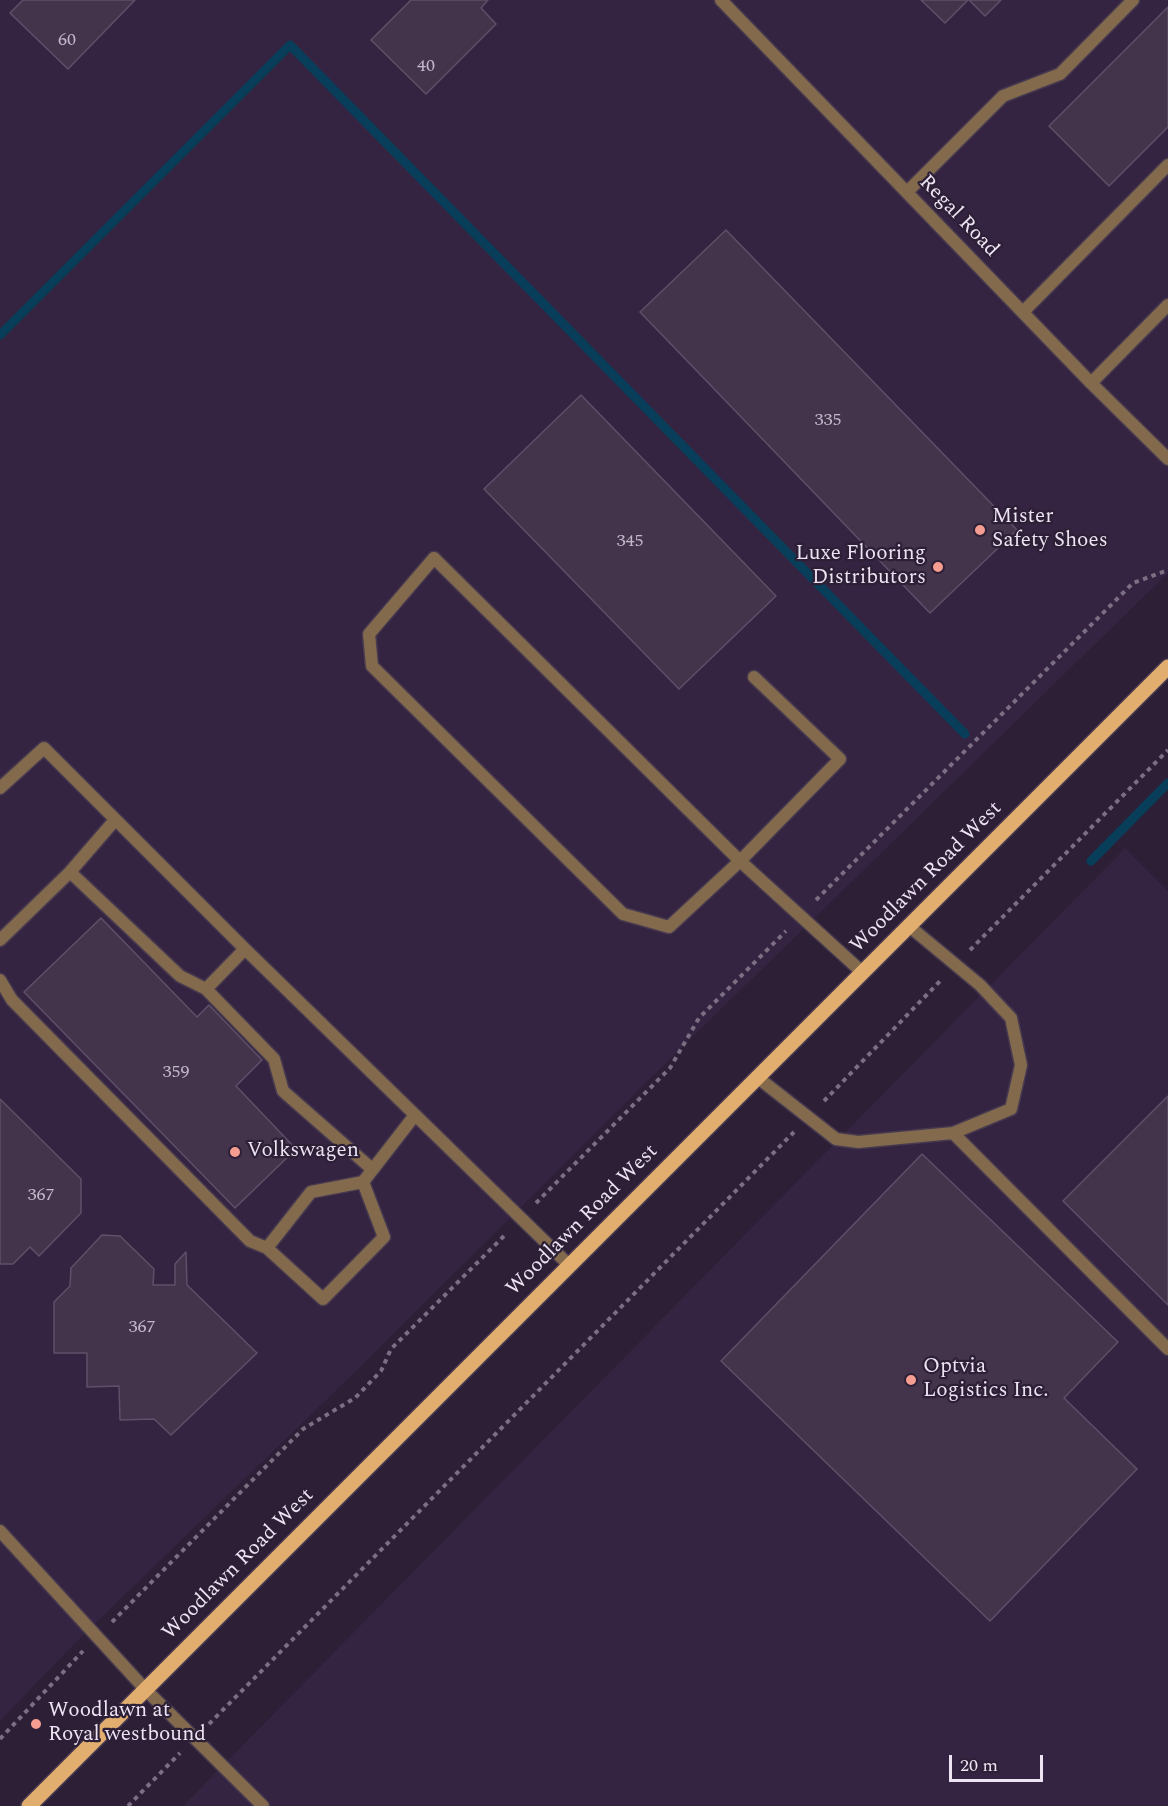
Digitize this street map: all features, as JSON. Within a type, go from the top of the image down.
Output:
[{"type":"main road","name":"Woodlawn Road West","points":[[29,1806],[1168,667]]},
{"type":"street","name":"Regal Road","points":[[721,0],[1091,383],[1168,459]]},
{"type":"street","points":[[907,192],[1003,96],[1060,74],[1133,0]]},
{"type":"street","points":[[1023,312],[1168,165]]},
{"type":"street","points":[[1091,383],[1168,305]]},
{"type":"street","points":[[754,677],[840,759],[740,861],[669,927],[623,914],[372,666],[369,634],[434,558],[740,861],[862,972]]},
{"type":"street","points":[[0,788],[44,748],[245,949],[569,1265]]},
{"type":"street","points":[[0,940],[70,872],[115,820]]},
{"type":"street","points":[[70,872],[180,976],[206,989],[274,1059],[283,1091],[372,1169]]},
{"type":"street","points":[[757,1077],[836,1139],[858,1142],[953,1133],[1011,1109],[1021,1065],[1011,1018],[980,985],[909,926]]},
{"type":"street","points":[[206,989],[245,949]]},
{"type":"street","points":[[0,980],[12,1000],[250,1241],[267,1248],[323,1299],[384,1237],[363,1182]]},
{"type":"street","points":[[267,1248],[311,1192],[363,1182],[415,1115]]},
{"type":"street","points":[[953,1133],[1168,1349]]},
{"type":"street","points":[[0,1531],[145,1689],[264,1806]]},
{"type":"path","points":[[0,1739],[97,1636],[303,1429],[355,1398],[381,1371],[391,1349],[670,1068],[699,1018],[1133,583],[1168,570]]},
{"type":"path","points":[[128,1806],[1168,750]]},
{"type":"shaded area","points":[[0,0],[1168,0],[1168,573],[667,1062],[356,1371],[74,1644],[0,1721]]},
{"type":"shaded area","points":[[1125,848],[1168,891],[1168,1806],[183,1806]]},
{"type":"building","points":[[23,0],[135,0],[68,69],[10,13]]},
{"type":"building","points":[[411,0],[488,0],[481,8],[496,24],[426,94],[371,40]]},
{"type":"building","points":[[921,0],[968,0],[945,23]]},
{"type":"building","points":[[969,0],[1001,0],[985,16]]},
{"type":"building","points":[[1168,7],[1168,127],[1109,186],[1049,126]]},
{"type":"building","points":[[726,230],[1017,530],[930,613],[640,312]]},
{"type":"building","points":[[581,395],[776,596],[679,689],[484,489]]},
{"type":"building","points":[[101,918],[197,1017],[209,1005],[262,1060],[236,1086],[296,1149],[235,1208],[24,992]]},
{"type":"building","points":[[1168,1096],[1168,1305],[1063,1201]]},
{"type":"building","points":[[0,1099],[81,1179],[81,1213],[39,1256],[30,1247],[13,1264],[0,1264]]},
{"type":"building","name":"Optvia Logistics Inc.","points":[[922,1154],[1118,1342],[1064,1398],[1137,1469],[990,1621],[721,1361]]},
{"type":"building","points":[[102,1235],[120,1236],[154,1269],[153,1285],[175,1285],[175,1264],[186,1252],[187,1285],[257,1353],[171,1435],[154,1419],[120,1420],[119,1386],[87,1387],[87,1353],[54,1353],[54,1302],[70,1286],[71,1268]]},
{"type":"waterway","points":[[0,335],[290,45],[965,734]]},
{"type":"waterway","points":[[1091,861],[1168,783]]},
{"type":"place","name":"Mister Safety Shoes","points":[[980,530]]},
{"type":"place","name":"Luxe Flooring Distributors","points":[[938,567]]},
{"type":"place","name":"Volkswagen","points":[[235,1152]]},
{"type":"place","name":"Optvia Logistics Inc.","points":[[911,1380]]},
{"type":"place","name":"Woodlawn at Royal westbound","points":[[36,1724]]}]
